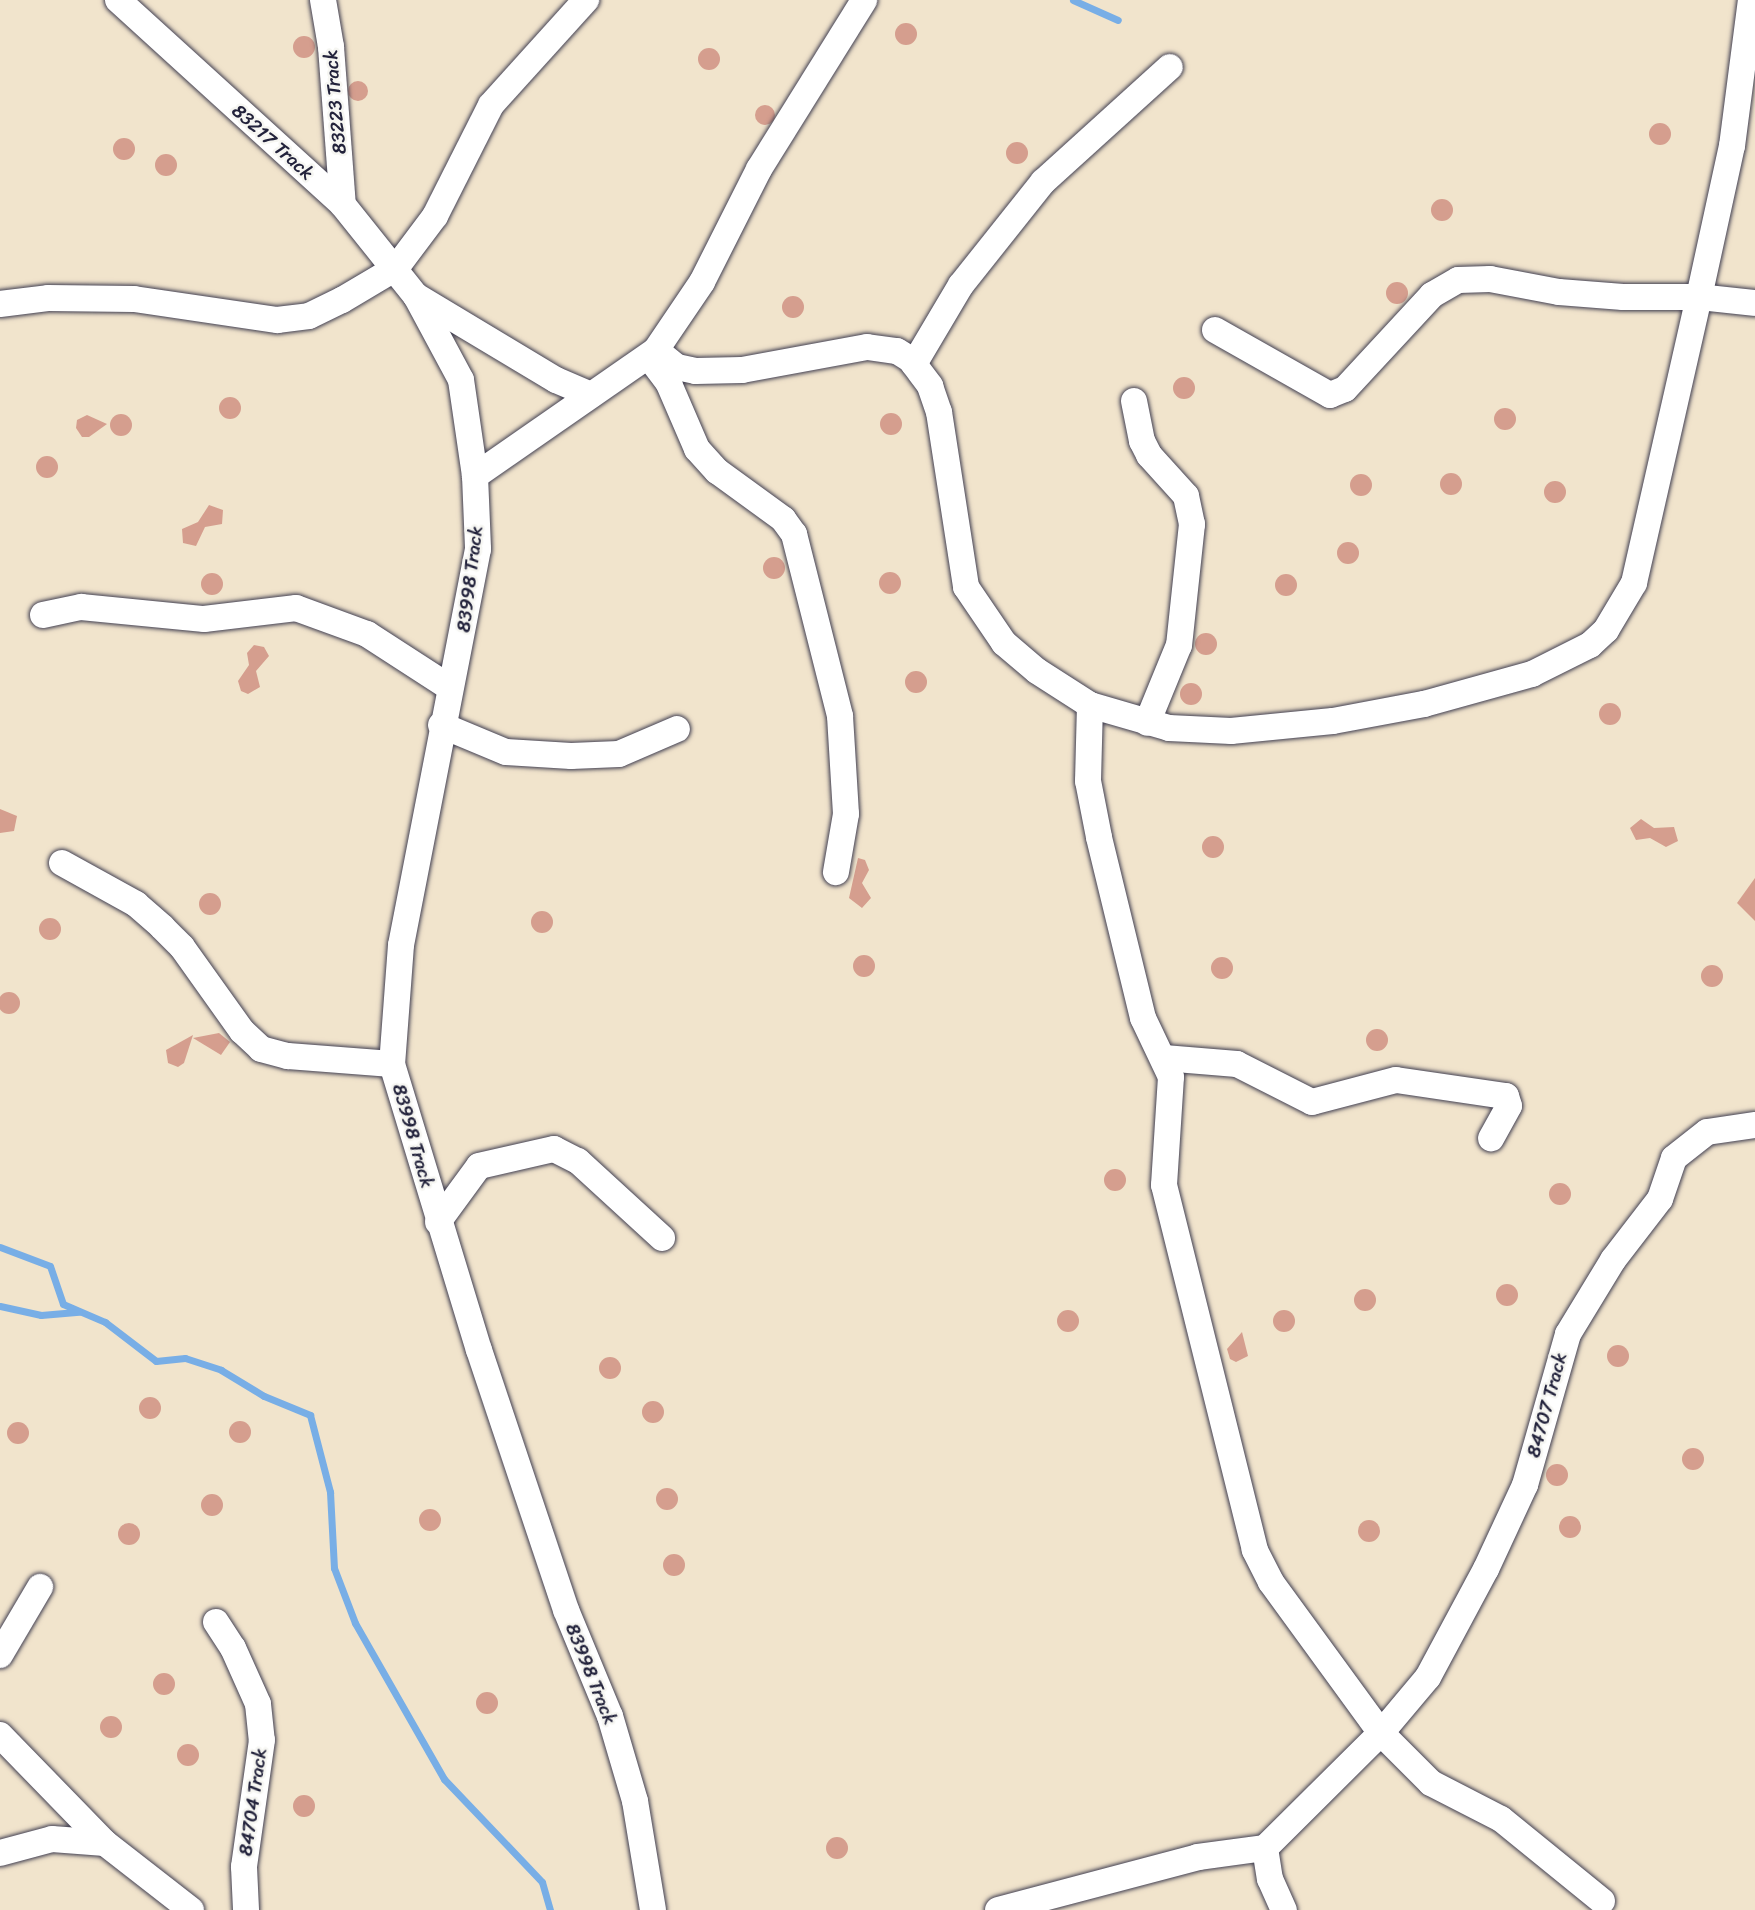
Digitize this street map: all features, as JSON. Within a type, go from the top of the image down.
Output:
[{"type":"street","name":"83217 Track","points":[[118,0],[343,205],[396,268],[416,296],[461,380],[475,475]]},
{"type":"street","name":"83223 Track","points":[[323,0],[331,47],[343,205]]},
{"type":"street","points":[[0,303],[48,298],[134,299],[292,320],[342,300],[396,268],[435,216],[497,97],[586,0]]},
{"type":"street","points":[[475,475],[652,354],[702,282],[759,169],[864,0]]},
{"type":"street","points":[[652,354],[677,367],[696,371],[742,370],[867,347],[897,351],[915,364],[930,386],[939,412],[949,453],[960,568],[974,603],[1004,643],[1037,671],[1090,705],[1147,723],[1231,731],[1346,719],[1424,704],[1521,678],[1569,659],[1590,645],[1606,630],[1634,583],[1734,135],[1751,0]]},
{"type":"street","points":[[915,364],[961,285],[1044,182],[1170,67]]},
{"type":"street","points":[[1215,330],[1330,395],[1345,389],[1432,295],[1458,281],[1490,279],[1548,290],[1623,297],[1699,297],[1755,303]]},
{"type":"street","name":"83217 Track","points":[[416,296],[556,380],[591,395]]},
{"type":"street","points":[[652,354],[669,384],[697,449],[717,471],[783,519],[794,534],[840,716],[846,814],[836,872]]},
{"type":"street","points":[[1134,401],[1145,448],[1186,496],[1192,524],[1178,645],[1147,723]]},
{"type":"street","name":"83998 Track","points":[[475,475],[476,562],[441,724],[401,945],[393,1064],[438,1222],[566,1610],[610,1716],[635,1801],[653,1910]]},
{"type":"street","points":[[43,615],[81,607],[204,618],[296,608],[367,634],[449,687]]},
{"type":"street","points":[[1090,705],[1087,764],[1094,813],[1143,1018],[1171,1077],[1164,1185],[1255,1550],[1271,1582],[1381,1733],[1431,1783],[1501,1819],[1602,1901]]},
{"type":"street","points":[[441,724],[506,752],[571,756],[619,754],[677,729]]},
{"type":"street","points":[[62,863],[135,904],[162,927],[182,947],[242,1031],[261,1049],[288,1056],[393,1064]]},
{"type":"street","points":[[1164,1058],[1237,1064],[1312,1102],[1396,1080],[1506,1096],[1510,1106],[1490,1138]]},
{"type":"street","name":"84707 Track","points":[[1265,1848],[1381,1733],[1428,1677],[1486,1569],[1525,1485],[1568,1334],[1613,1259],[1660,1199],[1674,1158],[1707,1132],[1755,1125]]},
{"type":"street","points":[[438,1222],[479,1166],[554,1149],[578,1161],[662,1238]]},
{"type":"street","points":[[0,1655],[40,1587]]},
{"type":"street","name":"84704 Track","points":[[216,1622],[250,1680],[262,1740],[244,1867],[246,1910]]},
{"type":"street","points":[[0,1735],[105,1843],[191,1910]]},
{"type":"street","points":[[0,1853],[52,1839],[105,1843]]},
{"type":"street","points":[[998,1910],[1198,1857],[1265,1848],[1270,1879],[1284,1910]]},
{"type":"building","points":[[906,23],[914,26],[917,34],[914,42],[906,45],[898,42],[895,34],[898,26]]},
{"type":"building","points":[[304,36],[312,39],[315,47],[312,55],[304,58],[296,55],[293,47],[296,39]]},
{"type":"building","points":[[709,48],[717,51],[720,59],[717,67],[709,70],[701,67],[698,59],[701,51]]},
{"type":"building","points":[[358,81],[365,84],[368,91],[365,98],[358,101],[351,98],[348,91],[351,84]]},
{"type":"building","points":[[761,105],[769,105],[775,115],[769,125],[761,125],[755,119],[755,111]]},
{"type":"building","points":[[1660,123],[1668,126],[1671,134],[1668,142],[1660,145],[1652,142],[1649,134],[1652,126]]},
{"type":"building","points":[[124,138],[132,141],[135,149],[132,157],[124,160],[116,157],[113,149],[116,141]]},
{"type":"building","points":[[1017,142],[1025,145],[1028,153],[1025,161],[1017,164],[1009,161],[1006,153],[1009,145]]},
{"type":"building","points":[[166,154],[174,157],[177,165],[174,173],[166,176],[158,173],[155,165],[158,157]]},
{"type":"building","points":[[1442,199],[1450,202],[1453,210],[1450,218],[1442,221],[1434,218],[1431,210],[1434,202]]},
{"type":"building","points":[[1397,282],[1405,285],[1408,293],[1405,301],[1397,304],[1389,301],[1386,293],[1389,285]]},
{"type":"building","points":[[793,296],[801,299],[804,307],[801,315],[793,318],[785,315],[782,307],[785,299]]},
{"type":"building","points":[[1184,377],[1192,380],[1195,388],[1192,396],[1184,399],[1176,396],[1173,388],[1176,380]]},
{"type":"building","points":[[230,397],[238,400],[241,408],[238,416],[230,419],[222,416],[219,408],[222,400]]},
{"type":"building","points":[[1505,408],[1513,411],[1516,419],[1513,427],[1505,430],[1497,427],[1494,419],[1497,411]]},
{"type":"building","points":[[891,413],[899,416],[902,424],[899,432],[891,435],[883,432],[880,424],[883,416]]},
{"type":"building","points":[[117,414],[125,414],[132,421],[132,429],[125,436],[117,436],[110,429],[110,421]]},
{"type":"building","points":[[87,415],[107,424],[89,437],[82,437],[76,428],[77,420]]},
{"type":"building","points":[[47,456],[55,459],[58,467],[55,475],[47,478],[39,475],[36,467],[39,459]]},
{"type":"building","points":[[1451,473],[1459,476],[1462,484],[1459,492],[1451,495],[1443,492],[1440,484],[1443,476]]},
{"type":"building","points":[[1361,474],[1369,477],[1372,485],[1369,493],[1361,496],[1353,493],[1350,485],[1353,477]]},
{"type":"building","points":[[1555,481],[1563,484],[1566,492],[1563,500],[1555,503],[1547,500],[1544,492],[1547,484]]},
{"type":"building","points":[[209,505],[223,510],[222,524],[205,527],[196,546],[183,543],[182,529],[198,522]]},
{"type":"building","points":[[1348,542],[1356,545],[1359,553],[1356,561],[1348,564],[1340,561],[1337,553],[1340,545]]},
{"type":"building","points":[[774,557],[782,560],[785,568],[782,576],[774,579],[766,576],[763,568],[766,560]]},
{"type":"building","points":[[890,572],[898,575],[901,583],[898,591],[890,594],[882,591],[879,583],[882,575]]},
{"type":"building","points":[[212,573],[220,576],[223,584],[220,592],[212,595],[204,592],[201,584],[204,576]]},
{"type":"building","points":[[1286,574],[1294,577],[1297,585],[1294,593],[1286,596],[1278,593],[1275,585],[1278,577]]},
{"type":"building","points":[[1206,633],[1214,636],[1217,644],[1214,652],[1206,655],[1198,652],[1195,644],[1198,636]]},
{"type":"building","points":[[254,645],[264,647],[269,656],[256,671],[260,687],[248,694],[241,691],[238,681],[249,665],[247,653]]},
{"type":"building","points":[[916,671],[924,674],[927,682],[924,690],[916,693],[908,690],[905,682],[908,674]]},
{"type":"building","points":[[1191,683],[1199,686],[1202,694],[1199,702],[1191,705],[1183,702],[1180,694],[1183,686]]},
{"type":"building","points":[[1610,703],[1618,706],[1621,714],[1618,722],[1610,725],[1602,722],[1599,714],[1602,706]]},
{"type":"building","points":[[0,809],[17,816],[14,831],[0,833]]},
{"type":"building","points":[[1641,819],[1654,828],[1674,827],[1678,841],[1666,847],[1650,838],[1636,840],[1630,828]]},
{"type":"building","points":[[1213,836],[1221,839],[1224,847],[1221,855],[1213,858],[1205,855],[1202,847],[1205,839]]},
{"type":"building","points":[[858,858],[865,860],[869,870],[862,883],[871,898],[862,908],[849,898]]},
{"type":"building","points":[[1755,878],[1755,921],[1737,903]]},
{"type":"building","points":[[210,893],[218,896],[221,904],[218,912],[210,915],[202,912],[199,904],[202,896]]},
{"type":"building","points":[[542,911],[550,914],[553,922],[550,930],[542,933],[534,930],[531,922],[534,914]]},
{"type":"building","points":[[50,918],[58,921],[61,929],[58,937],[50,940],[42,937],[39,929],[42,921]]},
{"type":"building","points":[[864,955],[872,958],[875,966],[872,974],[864,977],[856,974],[853,966],[856,958]]},
{"type":"building","points":[[1222,957],[1230,960],[1233,968],[1230,976],[1222,979],[1214,976],[1211,968],[1214,960]]},
{"type":"building","points":[[1712,965],[1720,968],[1723,976],[1720,984],[1712,987],[1704,984],[1701,976],[1704,968]]},
{"type":"building","points":[[9,992],[17,995],[20,1003],[17,1011],[9,1014],[1,1011],[-2,1003],[1,995]]},
{"type":"building","points":[[1377,1029],[1385,1032],[1388,1040],[1385,1048],[1377,1051],[1369,1048],[1366,1040],[1369,1032]]},
{"type":"building","points":[[219,1033],[230,1042],[221,1055],[193,1038]]},
{"type":"building","points":[[193,1035],[184,1063],[178,1067],[168,1063],[166,1050]]},
{"type":"building","points":[[1115,1169],[1123,1172],[1126,1180],[1123,1188],[1115,1191],[1107,1188],[1104,1180],[1107,1172]]},
{"type":"building","points":[[1560,1183],[1568,1186],[1571,1194],[1568,1202],[1560,1205],[1552,1202],[1549,1194],[1552,1186]]},
{"type":"building","points":[[1507,1284],[1515,1287],[1518,1295],[1515,1303],[1507,1306],[1499,1303],[1496,1295],[1499,1287]]},
{"type":"building","points":[[1365,1289],[1373,1292],[1376,1300],[1373,1308],[1365,1311],[1357,1308],[1354,1300],[1357,1292]]},
{"type":"building","points":[[1068,1310],[1076,1313],[1079,1321],[1076,1329],[1068,1332],[1060,1329],[1057,1321],[1060,1313]]},
{"type":"building","points":[[1284,1310],[1292,1313],[1295,1321],[1292,1329],[1284,1332],[1276,1329],[1273,1321],[1276,1313]]},
{"type":"building","points":[[1242,1332],[1248,1356],[1236,1362],[1230,1359],[1227,1349]]},
{"type":"building","points":[[1618,1345],[1626,1348],[1629,1356],[1626,1364],[1618,1367],[1610,1364],[1607,1356],[1610,1348]]},
{"type":"building","points":[[610,1357],[618,1360],[621,1368],[618,1376],[610,1379],[602,1376],[599,1368],[602,1360]]},
{"type":"building","points":[[150,1397],[158,1400],[161,1408],[158,1416],[150,1419],[142,1416],[139,1408],[142,1400]]},
{"type":"building","points":[[653,1401],[661,1404],[664,1412],[661,1420],[653,1423],[645,1420],[642,1412],[645,1404]]},
{"type":"building","points":[[240,1421],[248,1424],[251,1432],[248,1440],[240,1443],[232,1440],[229,1432],[232,1424]]},
{"type":"building","points":[[18,1422],[26,1425],[29,1433],[26,1441],[18,1444],[10,1441],[7,1433],[10,1425]]},
{"type":"building","points":[[1693,1448],[1701,1451],[1704,1459],[1701,1467],[1693,1470],[1685,1467],[1682,1459],[1685,1451]]},
{"type":"building","points":[[1557,1464],[1565,1467],[1568,1475],[1565,1483],[1557,1486],[1549,1483],[1546,1475],[1549,1467]]},
{"type":"building","points":[[667,1488],[675,1491],[678,1499],[675,1507],[667,1510],[659,1507],[656,1499],[659,1491]]},
{"type":"building","points":[[212,1494],[220,1497],[223,1505],[220,1513],[212,1516],[204,1513],[201,1505],[204,1497]]},
{"type":"building","points":[[430,1509],[438,1512],[441,1520],[438,1528],[430,1531],[422,1528],[419,1520],[422,1512]]},
{"type":"building","points":[[1570,1516],[1578,1519],[1581,1527],[1578,1535],[1570,1538],[1562,1535],[1559,1527],[1562,1519]]},
{"type":"building","points":[[1369,1520],[1377,1523],[1380,1531],[1377,1539],[1369,1542],[1361,1539],[1358,1531],[1361,1523]]},
{"type":"building","points":[[129,1523],[137,1526],[140,1534],[137,1542],[129,1545],[121,1542],[118,1534],[121,1526]]},
{"type":"building","points":[[674,1554],[682,1557],[685,1565],[682,1573],[674,1576],[666,1573],[663,1565],[666,1557]]},
{"type":"building","points":[[164,1673],[172,1676],[175,1684],[172,1692],[164,1695],[156,1692],[153,1684],[156,1676]]},
{"type":"building","points":[[487,1692],[495,1695],[498,1703],[495,1711],[487,1714],[479,1711],[476,1703],[479,1695]]},
{"type":"building","points":[[111,1716],[119,1719],[122,1727],[119,1735],[111,1738],[103,1735],[100,1727],[103,1719]]},
{"type":"building","points":[[188,1744],[196,1747],[199,1755],[196,1763],[188,1766],[180,1763],[177,1755],[180,1747]]},
{"type":"building","points":[[304,1795],[312,1798],[315,1806],[312,1814],[304,1817],[296,1814],[293,1806],[296,1798]]},
{"type":"building","points":[[837,1837],[845,1840],[848,1848],[845,1856],[837,1859],[829,1856],[826,1848],[829,1840]]},
{"type":"waterway","points":[[1073,0],[1118,20]]},
{"type":"waterway","points":[[0,1247],[50,1266],[63,1304],[105,1322],[156,1361],[185,1358],[221,1370],[264,1396],[310,1415],[330,1492],[334,1568],[355,1623],[444,1779],[542,1882],[550,1910]]},
{"type":"waterway","points":[[0,1306],[41,1315],[79,1312]]}]
